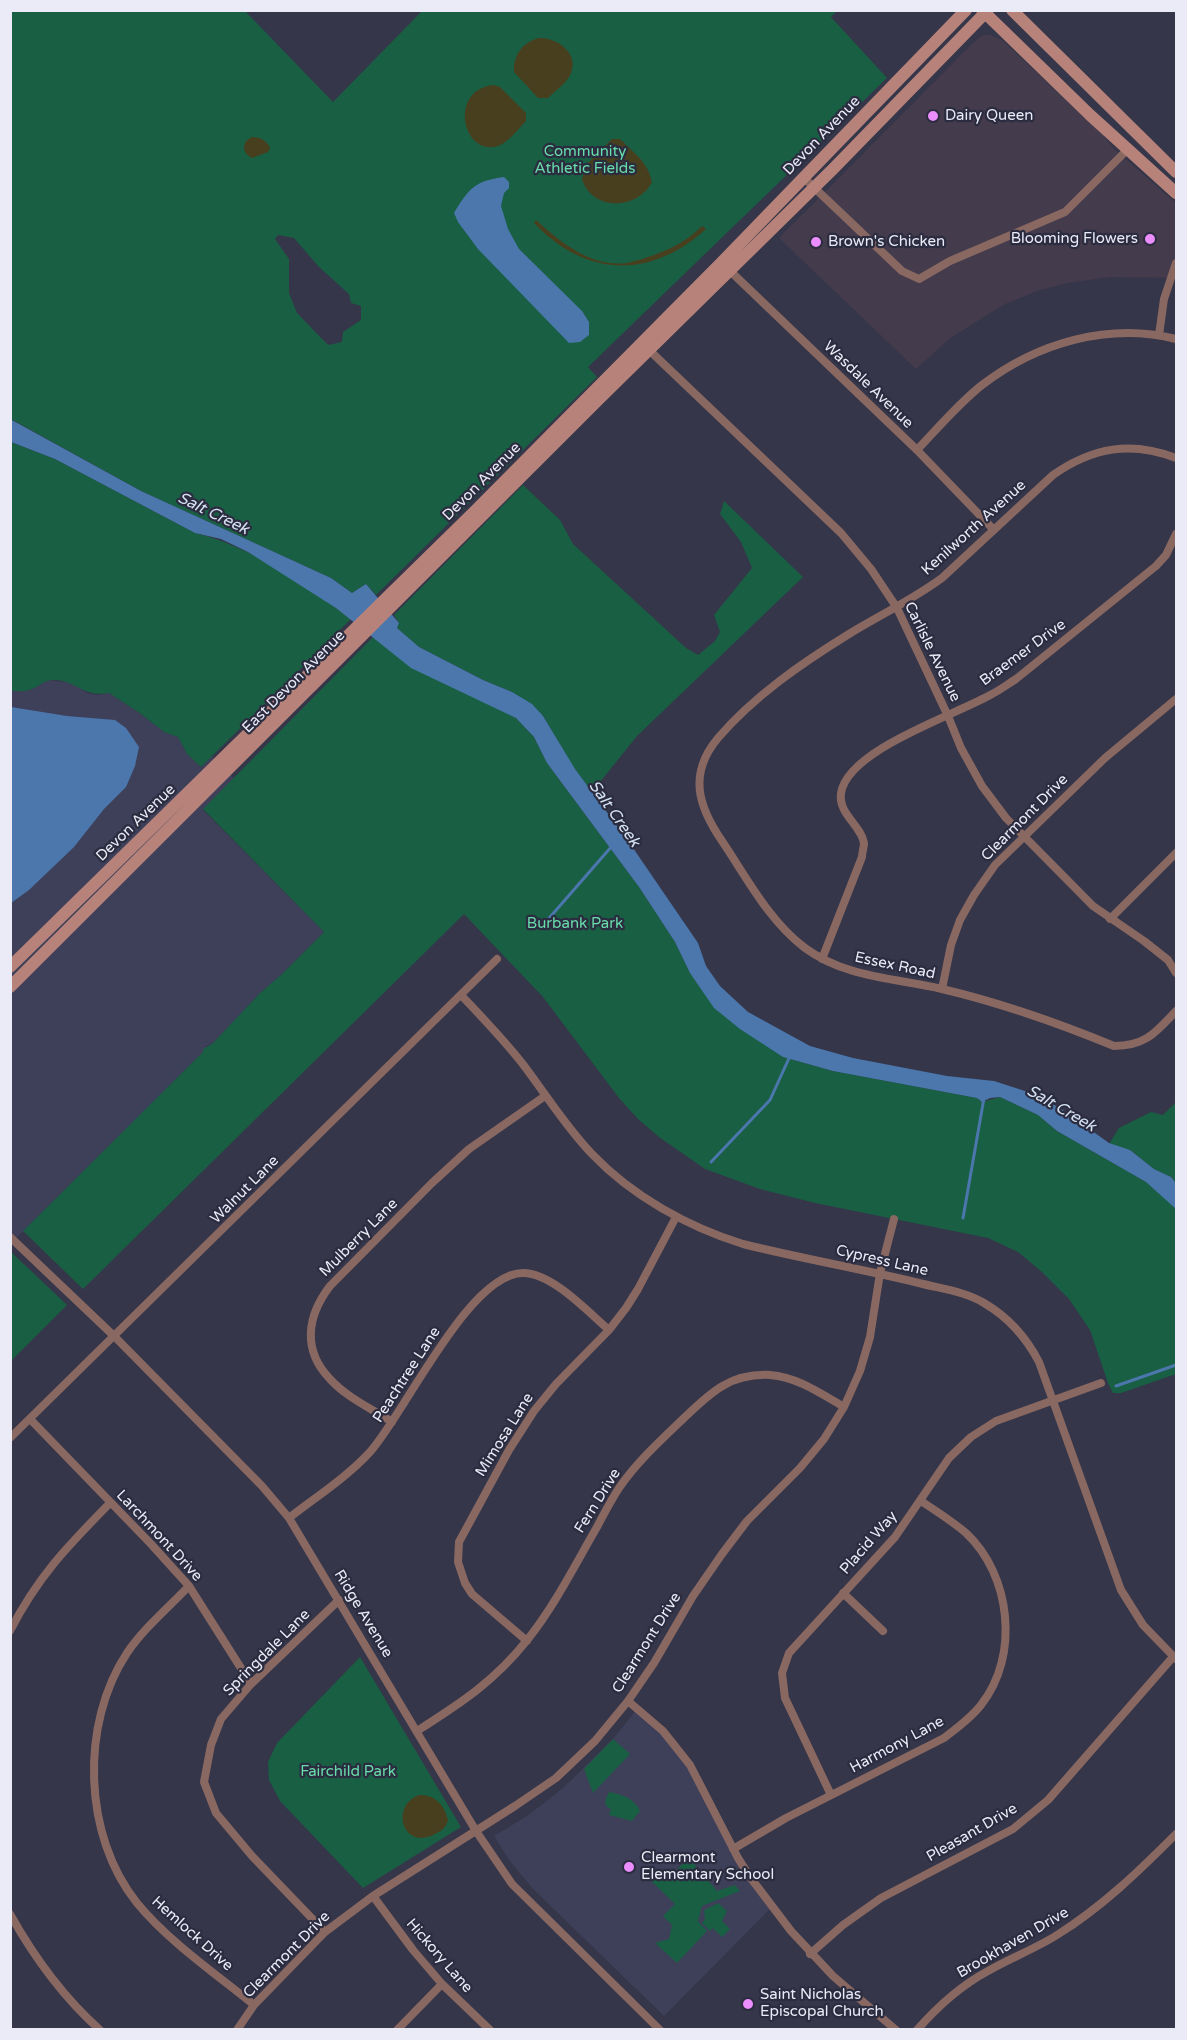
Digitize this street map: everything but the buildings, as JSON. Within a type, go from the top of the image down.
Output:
[{"type":"main road","name":"Devon Avenue","points":[[599,399],[649,350],[803,177],[966,10]]},
{"type":"main road","points":[[1012,10],[1176,172]]},
{"type":"main road","name":"Devon Avenue","points":[[399,592],[725,266],[814,187],[985,12]]},
{"type":"main road","points":[[985,12],[1063,89],[1176,193]]},
{"type":"main road","name":"East Devon Avenue","points":[[10,987],[345,645],[599,399]]},
{"type":"main road","name":"Devon Avenue","points":[[10,967],[345,645]]},
{"type":"street","points":[[803,177],[902,271],[919,279],[945,263],[1065,212],[1128,149]]},
{"type":"street","points":[[1160,335],[1164,299],[1176,263]]},
{"type":"street","name":"Wasdale Avenue","points":[[725,266],[917,450],[994,530]]},
{"type":"street","points":[[917,450],[981,386],[1015,363],[1051,346],[1092,336],[1126,333],[1160,335],[1176,339]]},
{"type":"street","name":"Carlisle Avenue","points":[[649,350],[840,533],[871,568],[897,608],[961,748],[982,786],[1006,818],[1093,906],[1168,960],[1176,973]]},
{"type":"street","name":"Kenilworth Avenue","points":[[718,738],[750,706],[803,663],[897,608],[942,578],[1053,475],[1085,456],[1115,449],[1137,448],[1159,451],[1176,458]]},
{"type":"street","name":"Braemer Drive","points":[[822,959],[862,857],[864,843],[844,811],[841,801],[847,779],[857,767],[902,736],[992,694],[1016,679],[1156,566],[1166,555],[1176,534]]},
{"type":"street","name":"Clearmont Drive","points":[[942,989],[951,945],[960,920],[995,865],[1105,758],[1176,699]]},
{"type":"street","name":"Essex Road","points":[[718,738],[708,753],[699,783],[704,813],[778,924],[822,959],[846,970],[867,976],[942,989],[1014,1008],[1114,1046],[1128,1046],[1142,1042],[1176,1011]]},
{"type":"street","points":[[1110,919],[1176,853]]},
{"type":"street","name":"Walnut Lane","points":[[10,1438],[497,959]]},
{"type":"street","name":"Cypress Lane","points":[[461,995],[520,1061],[586,1147],[612,1173],[676,1217],[723,1238],[743,1244],[880,1273],[964,1294],[982,1301],[1021,1333],[1039,1362],[1121,1590],[1143,1625],[1175,1658]]},
{"type":"street","name":"Mulberry Lane","points":[[392,1422],[332,1381],[322,1370],[314,1354],[311,1338],[312,1316],[319,1300],[338,1277],[469,1149],[545,1096]]},
{"type":"street","name":"Mimosa Lane","points":[[527,1641],[472,1594],[465,1583],[458,1562],[459,1542],[509,1450],[534,1411],[556,1384],[609,1330],[638,1289],[676,1217]]},
{"type":"street","name":"Clearmont Drive","points":[[237,2030],[254,2006],[325,1932],[373,1896],[556,1778],[594,1741],[628,1701],[654,1663],[693,1596],[722,1554],[747,1521],[800,1468],[824,1439],[844,1407],[860,1371],[870,1337],[880,1273],[894,1219]]},
{"type":"street","name":"Ridge Avenue","points":[[10,1237],[115,1337],[262,1486],[289,1518],[476,1831],[512,1884],[660,2030]]},
{"type":"street","name":"Peachtree Lane","points":[[289,1518],[357,1465],[380,1440],[451,1330],[493,1284],[507,1275],[531,1273],[546,1278],[609,1330]]},
{"type":"street","name":"Fern Drive","points":[[417,1731],[478,1691],[527,1641],[546,1615],[618,1489],[659,1441],[711,1393],[728,1382],[741,1378],[771,1375],[790,1378],[804,1384],[844,1407]]},
{"type":"street","name":"Placid Way","points":[[831,1794],[784,1698],[782,1673],[789,1653],[895,1537],[949,1458],[971,1437],[996,1421],[1101,1383]]},
{"type":"street","name":"Larchmont Drive","points":[[30,1419],[189,1586],[251,1684]]},
{"type":"street","name":"Harmony Lane","points":[[732,1849],[831,1794],[944,1738],[982,1704],[1003,1664],[1006,1620],[1002,1597],[995,1576],[985,1558],[967,1534],[921,1501]]},
{"type":"street","points":[[10,1631],[41,1578],[65,1549],[110,1503]]},
{"type":"street","name":"Hemlock Drive","points":[[189,1586],[127,1653],[111,1682],[99,1721],[93,1763],[94,1798],[105,1840],[116,1868],[136,1902],[162,1929],[254,2006]]},
{"type":"street","points":[[843,1593],[883,1631]]},
{"type":"street","name":"Springdale Lane","points":[[325,1932],[252,1856],[216,1813],[204,1782],[210,1745],[221,1719],[251,1684],[339,1600]]},
{"type":"street","name":"Pleasant Drive","points":[[810,1954],[843,1925],[881,1898],[1013,1829],[1048,1800],[1175,1658]]},
{"type":"street","points":[[628,1701],[663,1731],[690,1765],[732,1849],[772,1907],[810,1954],[896,2030]]},
{"type":"street","name":"Brookhaven Drive","points":[[917,2030],[942,2003],[986,1971],[1056,1936],[1106,1902],[1176,1834]]},
{"type":"street","name":"Hickory Lane","points":[[373,1896],[413,1950],[442,1984],[490,2030]]},
{"type":"street","points":[[10,1914],[47,1972],[81,2012],[100,2030]]},
{"type":"street","points":[[396,2030],[442,1984]]},
{"type":"shaded area","points":[[983,35],[1002,40],[1103,135],[1113,148],[1176,203],[1176,263],[1170,278],[1110,277],[1067,283],[1037,291],[1003,305],[949,339],[916,369],[779,238]]},
{"type":"shaded area","points":[[48,680],[73,683],[87,693],[97,695],[109,693],[164,732],[178,737],[187,754],[201,767],[212,756],[235,779],[203,810],[324,932],[260,993],[213,1043],[206,1046],[203,1052],[11,1243],[11,691],[30,690]]},
{"type":"shaded area","name":"Clearmont Elementary School","points":[[637,1709],[677,1747],[721,1829],[772,1907],[664,2016],[532,1888],[509,1860],[494,1836],[527,1816],[562,1789],[613,1739]]},
{"type":"green space","name":"Community Athletic Fields","points":[[423,10],[837,11],[831,17],[887,78],[588,367],[597,377],[376,595],[366,584],[352,593],[331,578],[141,491],[11,419],[10,11],[245,11],[333,102]],"holes":[[[278,235],[294,238],[319,267],[349,294],[351,303],[361,306],[361,320],[343,332],[342,342],[328,345],[297,313],[289,293],[289,259],[275,239]]]},
{"type":"green space","points":[[10,442],[55,459],[195,533],[216,539],[257,557],[297,580],[351,619],[201,767],[187,754],[178,737],[164,732],[109,693],[92,693],[60,680],[45,682],[27,691],[11,691]]},
{"type":"green space","points":[[523,485],[560,520],[573,544],[686,648],[698,655],[715,641],[720,632],[714,615],[752,568],[741,542],[720,514],[724,501],[803,577],[637,736],[592,792],[575,770],[543,716],[512,692],[483,680],[419,647],[397,628],[399,623],[394,615]]},
{"type":"green space","name":"Burbank Park","points":[[373,637],[516,718],[534,737],[547,763],[639,887],[675,942],[690,973],[783,1057],[833,1071],[977,1098],[982,1102],[1000,1097],[1038,1115],[1057,1131],[1146,1182],[1176,1208],[1176,1374],[1121,1393],[1113,1393],[1090,1330],[1069,1299],[1018,1252],[988,1238],[815,1203],[760,1189],[705,1169],[659,1137],[638,1119],[619,1098],[543,997],[464,914],[83,1289],[23,1231],[203,1052],[203,1049],[213,1043],[260,993],[324,932],[203,809]]},
{"type":"green space","points":[[1176,1102],[1176,1183],[1171,1177],[1154,1169],[1130,1150],[1109,1144],[1119,1128],[1151,1112],[1163,1115]]},
{"type":"green space","points":[[10,1251],[67,1305],[11,1361],[10,1361]]},
{"type":"green space","name":"Fairchild Park","points":[[360,1657],[461,1827],[363,1888],[280,1801],[269,1780],[268,1762],[277,1743]]},
{"type":"green space","points":[[613,1739],[630,1754],[593,1793],[584,1769]]},
{"type":"green space","points":[[609,1792],[619,1794],[635,1803],[640,1811],[632,1821],[609,1815],[611,1809],[606,1806],[605,1801]]},
{"type":"green space","points":[[690,1859],[717,1891],[735,1885],[740,1891],[702,1906],[698,1921],[707,1931],[677,1963],[655,1943],[669,1939],[672,1925],[663,1916],[675,1904],[645,1875],[650,1869],[655,1874],[673,1874],[686,1860]]},
{"type":"green space","points":[[718,1903],[727,1911],[722,1921],[730,1929],[722,1937],[713,1928],[710,1931],[702,1923],[705,1919],[704,1910]]},
{"type":"sand","points":[[539,38],[552,40],[563,46],[573,63],[569,78],[548,98],[538,98],[514,72],[515,60],[520,50]]},
{"type":"sand","points":[[494,85],[500,87],[526,113],[526,121],[502,144],[486,147],[476,142],[469,133],[465,121],[466,109],[470,98],[479,89]]},
{"type":"sand","points":[[252,137],[265,141],[270,148],[268,152],[252,158],[249,156],[244,148],[248,139]]},
{"type":"sand","points":[[612,139],[620,139],[640,158],[652,182],[637,198],[626,202],[605,202],[595,197],[587,190],[582,179],[586,165]]},
{"type":"sand","points":[[536,220],[577,252],[614,263],[627,263],[654,255],[680,243],[702,226],[706,229],[685,246],[663,257],[640,264],[618,265],[596,262],[575,254],[554,241],[534,223]]},
{"type":"sand","points":[[419,1795],[425,1795],[438,1802],[448,1820],[441,1831],[425,1838],[408,1833],[404,1826],[404,1808]]},
{"type":"water","points":[[504,177],[509,182],[509,188],[504,193],[501,206],[508,229],[519,249],[582,311],[589,322],[589,335],[580,342],[569,343],[478,249],[458,222],[454,213],[464,197],[474,187],[486,181]]},
{"type":"water","name":"Salt Creek","points":[[10,419],[141,491],[331,578],[352,593],[366,584],[399,623],[397,628],[419,647],[532,704],[543,716],[575,769],[631,845],[698,943],[706,966],[720,986],[748,1012],[810,1046],[853,1058],[947,1076],[994,1081],[1028,1092],[1060,1108],[1109,1143],[1130,1150],[1154,1169],[1171,1177],[1176,1183],[1176,1209],[1146,1182],[1057,1131],[1038,1115],[1000,1097],[982,1102],[977,1098],[833,1071],[783,1057],[740,1029],[714,1008],[690,973],[675,942],[639,887],[547,763],[534,737],[516,718],[411,668],[336,608],[248,552],[221,539],[195,533],[55,459],[11,442]]},
{"type":"water","points":[[11,707],[67,716],[115,720],[126,728],[139,747],[135,766],[126,787],[104,809],[74,847],[29,890],[11,903]]},
{"type":"waterway","points":[[544,924],[612,846]]},
{"type":"waterway","points":[[711,1162],[770,1100],[790,1056]]},
{"type":"waterway","points":[[963,1218],[984,1098]]},
{"type":"waterway","points":[[1116,1386],[1176,1365]]},
{"type":"place","name":"Dairy Queen","points":[[933,116]]},
{"type":"place","name":"Blooming Flowers","points":[[1150,239]]},
{"type":"place","name":"Brown's Chicken","points":[[816,242]]},
{"type":"place","name":"Clearmont Elementary School","points":[[629,1867]]},
{"type":"place","name":"Saint Nicholas Episcopal Church","points":[[748,2004]]}]
